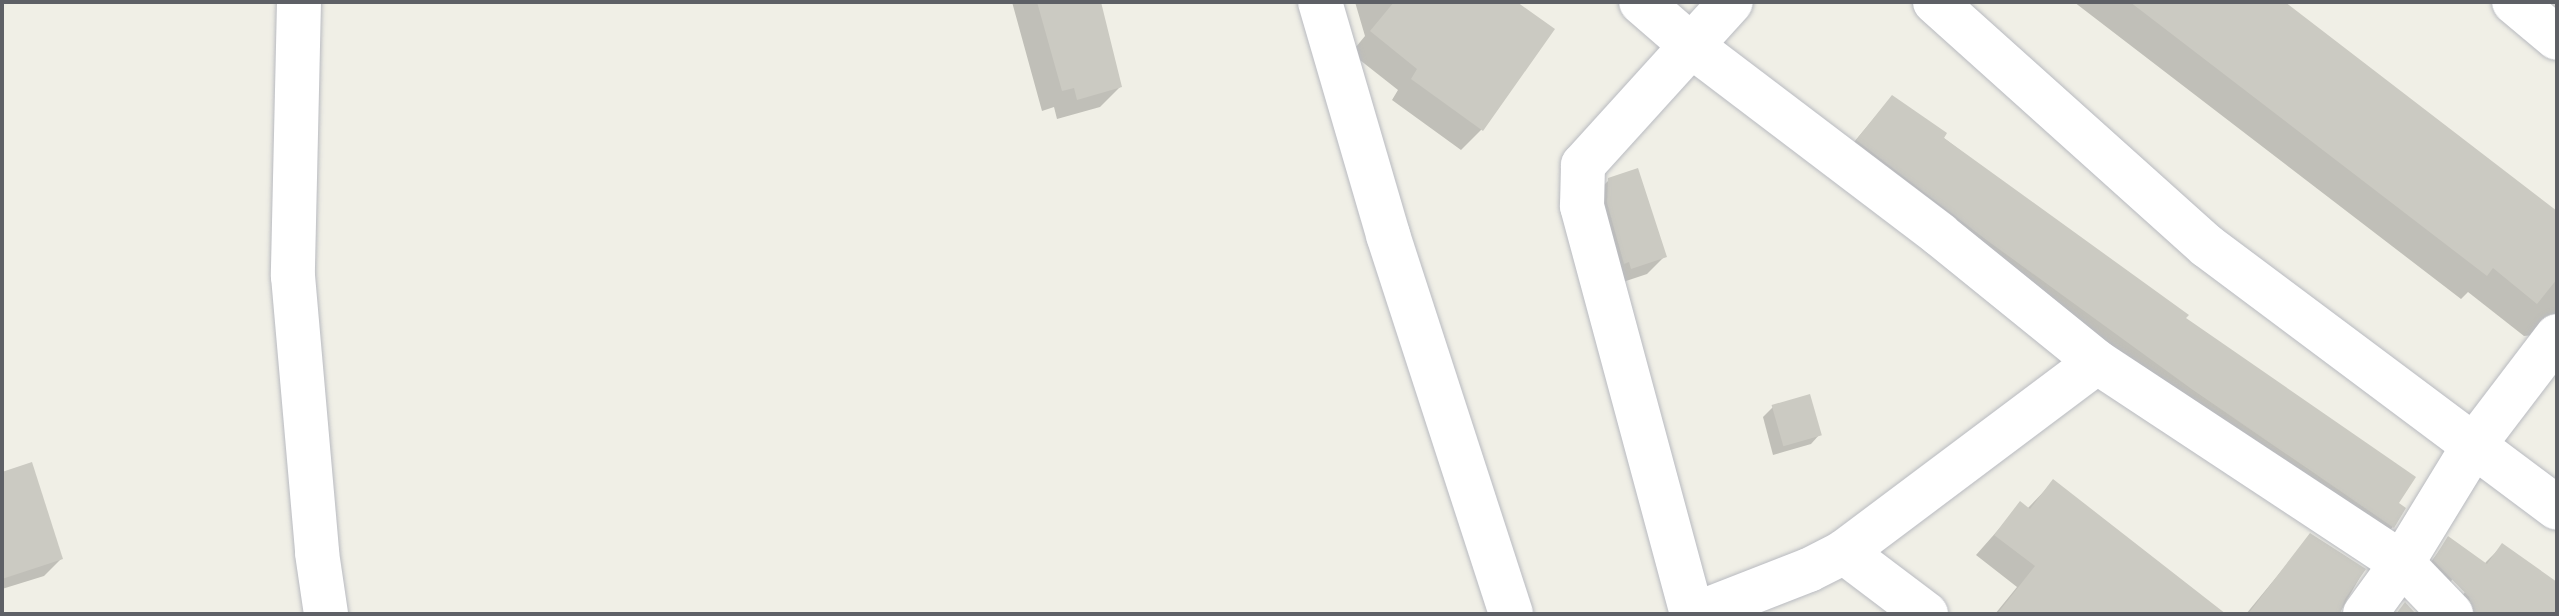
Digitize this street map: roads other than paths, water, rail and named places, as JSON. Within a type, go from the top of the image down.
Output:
[{"type":"street","points":[[299,2],[293,276],[317,553],[326,614]]},
{"type":"street","points":[[1320,2],[1388,235],[1511,614]]},
{"type":"street","points":[[1641,2],[1693,47],[1939,234],[2097,362],[2402,563],[2451,614]]},
{"type":"street","points":[[1731,2],[1583,165],[1582,206],[1694,614],[1809,570],[1844,552],[2097,362]]},
{"type":"street","points":[[1935,2],[2207,246],[2557,508]]},
{"type":"street","points":[[2514,2],[2557,38]]},
{"type":"street","points":[[2365,614],[2402,563],[2474,445],[2557,336]]},
{"type":"street","points":[[1844,552],[1926,614]]}]
